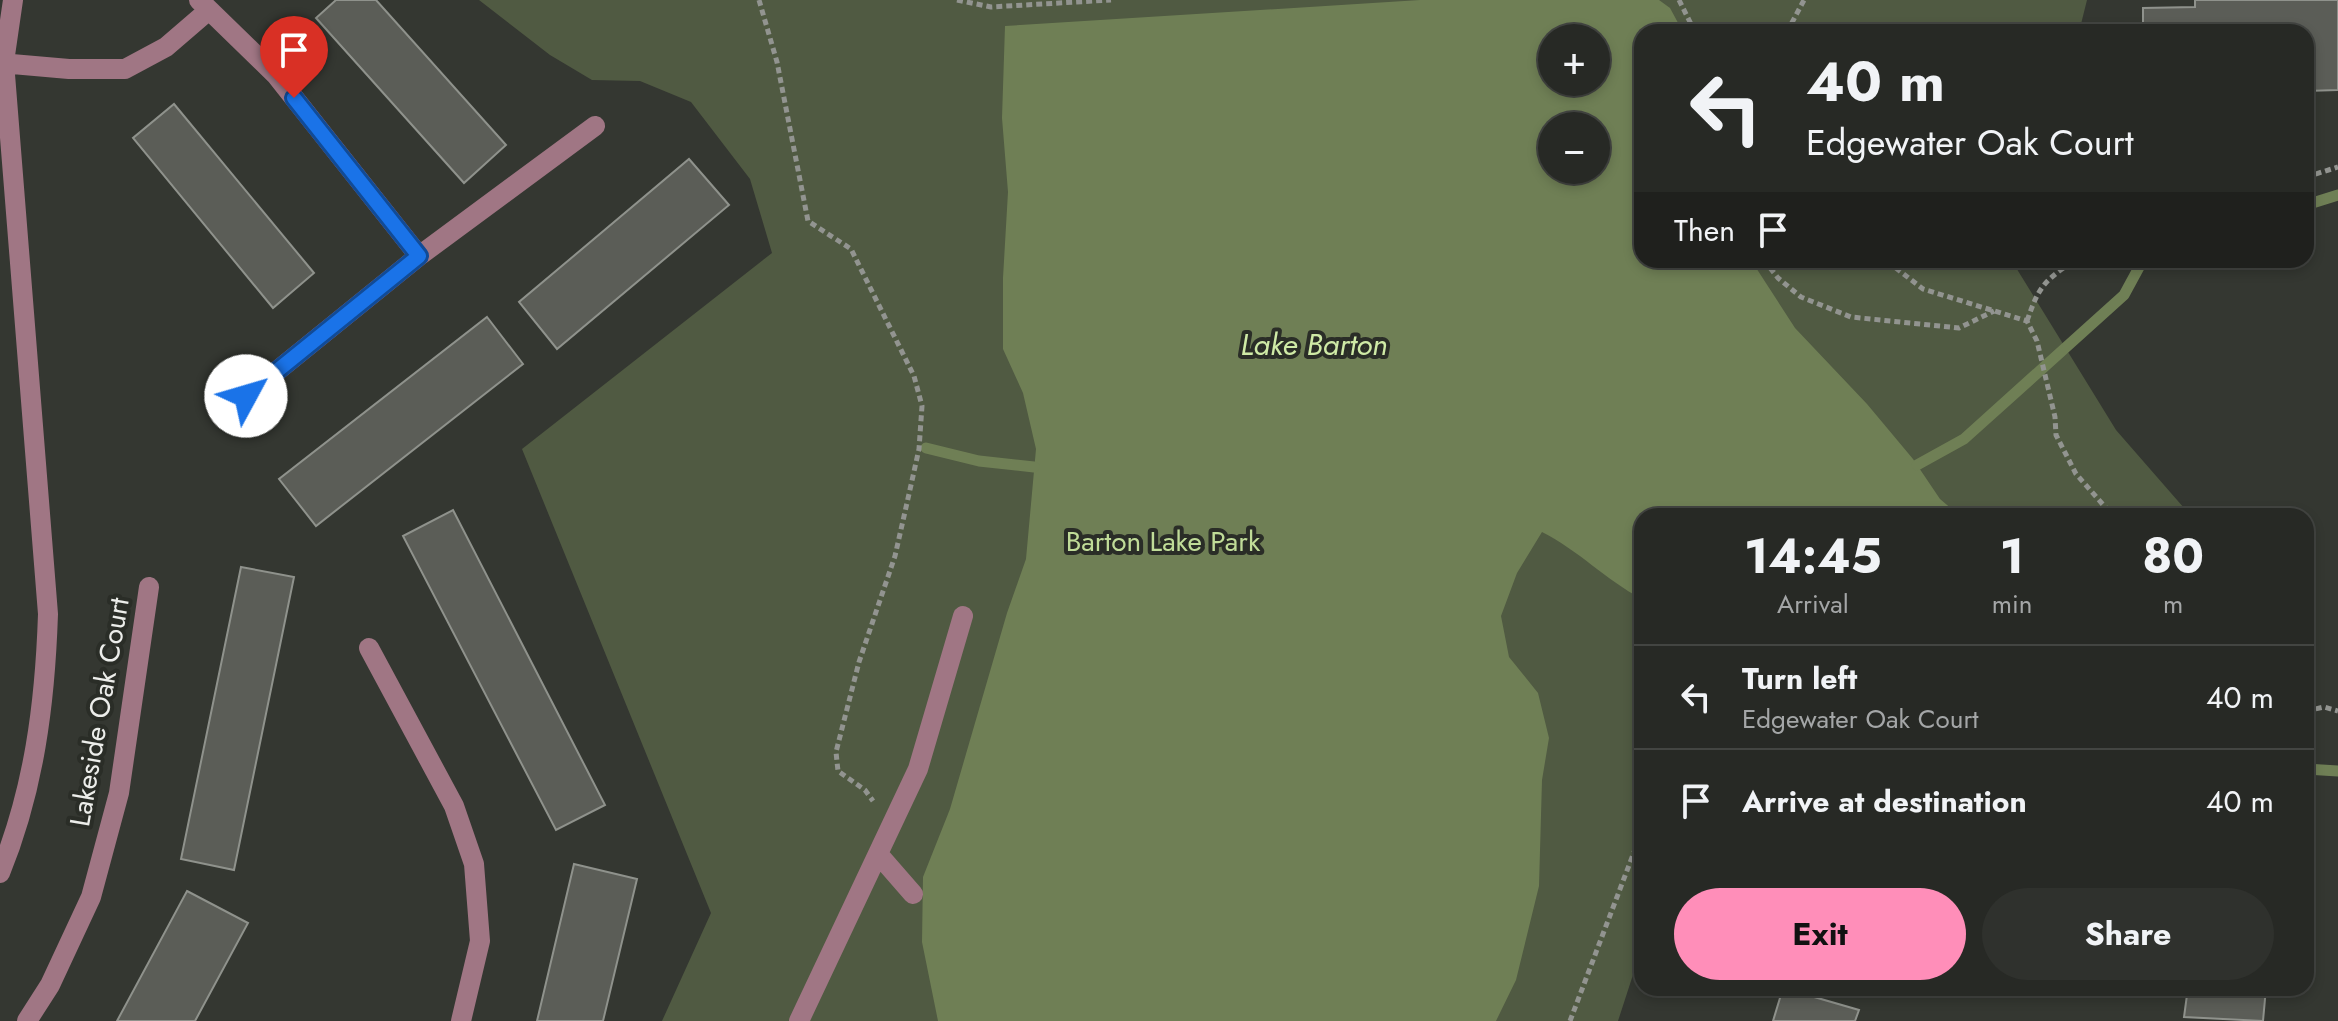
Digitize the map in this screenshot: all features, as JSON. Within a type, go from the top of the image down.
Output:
[{"type":"street","points":[[0,873],[14,840],[28,791],[39,735],[46,678],[48,614],[2,63],[13,0]]},
{"type":"street","points":[[2,63],[69,69],[125,69],[166,47],[204,5],[276,75],[419,256]]},
{"type":"street","points":[[246,396],[419,256],[595,126]]},
{"type":"street","name":"Lakeside Oak Court","points":[[27,1021],[50,985],[91,897],[119,793],[149,587]]},
{"type":"street","points":[[799,1021],[918,769],[963,616]]},
{"type":"street","points":[[369,648],[454,806],[474,864],[480,941],[461,1021]]},
{"type":"street","points":[[879,855],[913,894]]},
{"type":"path","points":[[759,0],[777,62],[808,221],[851,249],[914,376],[922,406],[919,449],[895,556],[859,662],[836,752],[838,771],[865,790],[875,804]]},
{"type":"path","points":[[957,0],[991,7],[1111,0]]},
{"type":"path","points":[[1679,0],[1694,24]]},
{"type":"path","points":[[1791,24],[1804,0]]},
{"type":"path","points":[[2314,174],[2338,167]]},
{"type":"path","points":[[1770,268],[1801,297],[1851,317],[1959,328],[1994,311]]},
{"type":"path","points":[[1899,268],[1923,289],[2027,321]]},
{"type":"path","points":[[2063,268],[2047,279],[2035,296],[2027,321],[2037,341],[2055,417],[2056,435],[2076,474],[2106,508]]},
{"type":"path","points":[[2314,709],[2324,707],[2338,711]]},
{"type":"path","points":[[1570,1021],[1634,852]]},
{"type":"green space","name":"Barton Lake Park","points":[[479,0],[2087,0],[2081,24],[1634,24],[1634,268],[2016,268],[2116,430],[2184,508],[1634,508],[1634,972],[1618,1021],[662,1021],[711,913],[522,449],[772,253],[750,179],[691,102],[640,81],[592,80],[550,55]]},
{"type":"water","name":"Lake Barton","points":[[1420,0],[1659,0],[1670,8],[1679,24],[1634,24],[1634,268],[1756,268],[1795,328],[1867,404],[1913,459],[1940,499],[1951,508],[1634,508],[1634,594],[1542,532],[1517,573],[1501,616],[1509,657],[1538,693],[1549,738],[1542,780],[1539,886],[1516,980],[1496,1021],[938,1021],[922,942],[923,877],[950,809],[1007,613],[1026,559],[1036,449],[1023,393],[1003,349],[1008,192],[1002,118],[1005,26]]},
{"type":"building","points":[[336,0],[376,0],[506,145],[464,183],[316,18]]},
{"type":"building","points":[[2195,0],[2338,0],[2338,90],[2314,91],[2314,24],[2143,24],[2143,8],[2195,7]]},
{"type":"building","points":[[174,104],[314,273],[273,308],[133,138]]},
{"type":"building","points":[[689,159],[729,205],[557,349],[519,302]]},
{"type":"building","points":[[487,317],[523,364],[316,526],[279,479]]},
{"type":"building","points":[[453,510],[605,805],[556,830],[403,536]]},
{"type":"building","points":[[241,567],[294,577],[234,870],[181,859]]},
{"type":"building","points":[[574,864],[637,879],[603,1021],[537,1021]]},
{"type":"building","points":[[187,891],[248,923],[195,1021],[117,1021]]},
{"type":"building","points":[[1781,996],[1811,996],[1859,1010],[1855,1021],[1773,1021]]},
{"type":"building","points":[[2187,996],[2265,996],[2263,1021],[2184,1017]]},
{"type":"waterway","points":[[2314,202],[2338,195]]},
{"type":"waterway","points":[[1917,465],[1964,439],[2124,295],[2139,268]]},
{"type":"waterway","points":[[926,448],[979,461],[1034,467]]},
{"type":"waterway","points":[[2314,770],[2338,771]]},
{"type":"route","points":[[246,396],[419,256],[294,98]]}]
